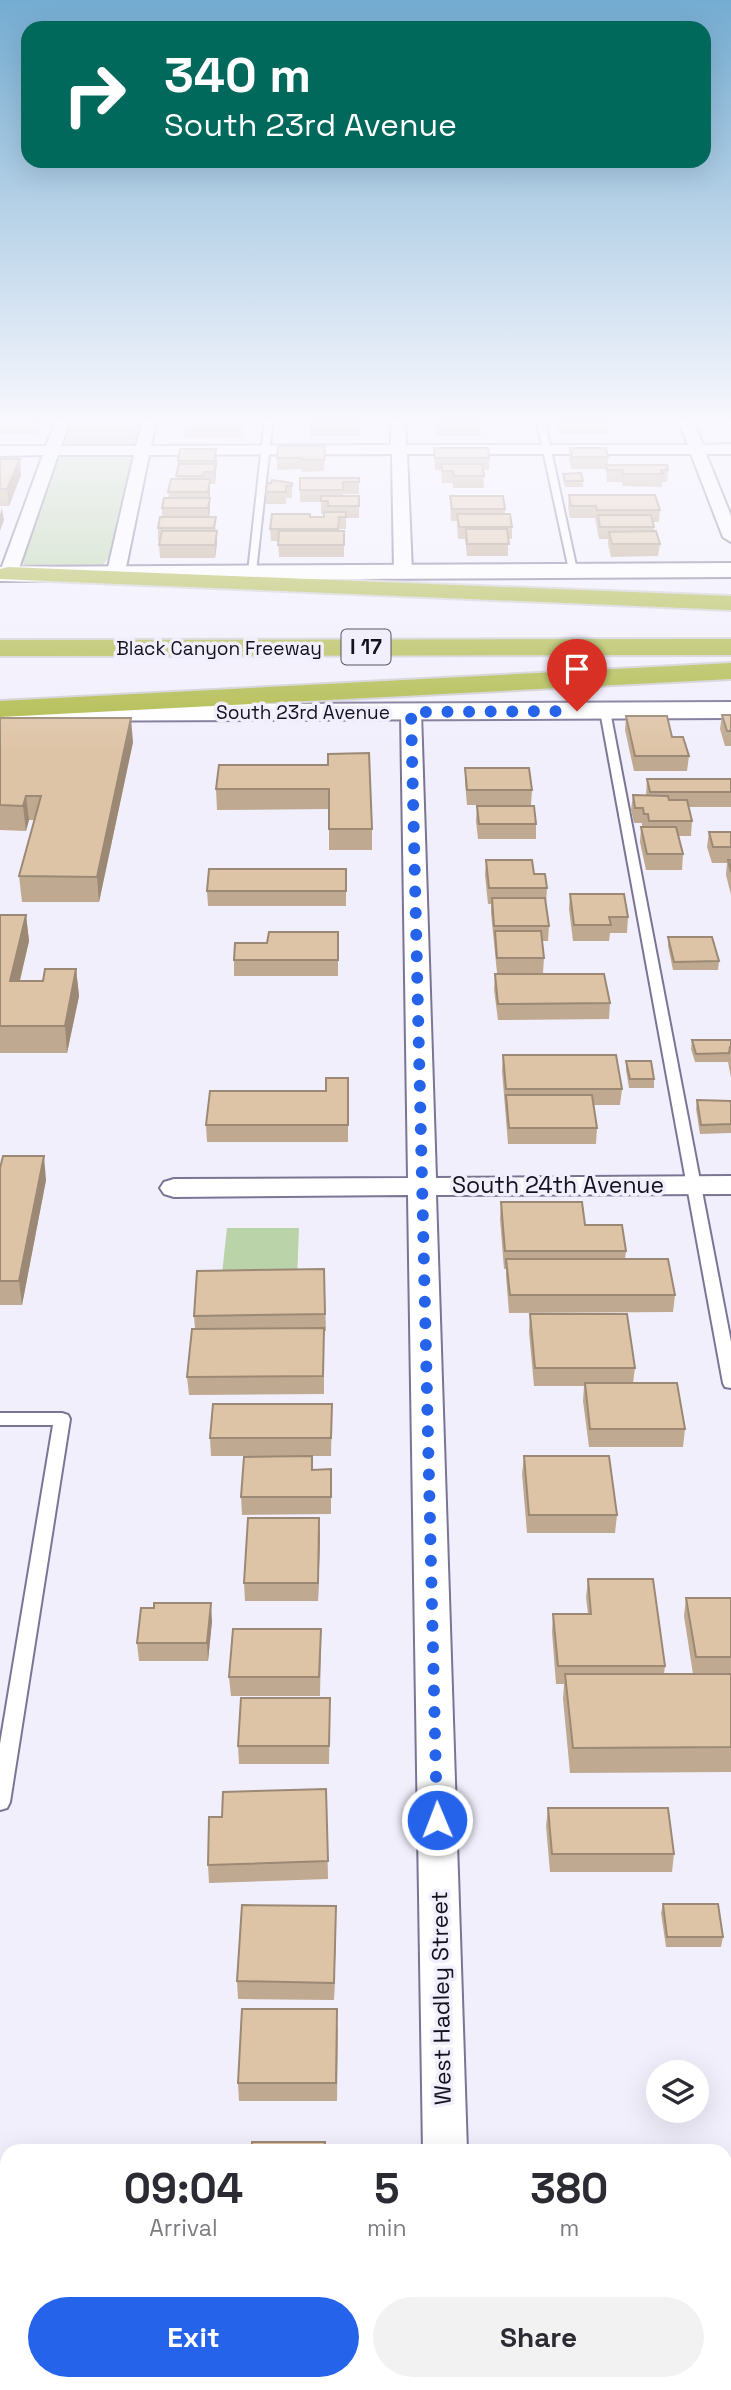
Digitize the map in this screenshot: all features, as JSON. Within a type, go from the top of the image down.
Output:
[{"type":"highway","points":[[4,574],[731,603]]},
{"type":"highway","points":[[638,623],[731,623]]},
{"type":"highway","name":"Black Canyon Freeway","points":[[0,648],[731,647]]},
{"type":"highway","points":[[0,711],[731,671]]},
{"type":"main road","points":[[4,574],[731,570]]},
{"type":"main road","name":"South 23rd Avenue","points":[[0,711],[731,710]]},
{"type":"street","points":[[4,574],[21,530]]},
{"type":"street","points":[[116,572],[125,530]]},
{"type":"street","points":[[402,530],[403,571]]},
{"type":"street","name":"West Hadley Street","points":[[411,712],[445,2144]]},
{"type":"street","name":"South 24th Avenue","points":[[174,1188],[731,1185]]},
{"type":"lane","points":[[252,572],[257,530]]},
{"type":"lane","points":[[564,530],[573,570]]},
{"type":"lane","points":[[605,711],[692,1186],[731,1382]]},
{"type":"lane","points":[[0,1419],[62,1419],[0,1802]]},
{"type":"green space","points":[[33,530],[117,530],[111,555],[102,566],[24,566],[23,560]]},
{"type":"green space","points":[[227,1228],[299,1228],[297,1283],[221,1283]]},
{"type":"building","points":[[466,530],[507,530],[509,544],[467,544]]},
{"type":"building","points":[[162,531],[217,531],[215,545],[159,545]]},
{"type":"building","points":[[279,531],[344,531],[344,545],[278,545]]},
{"type":"building","points":[[656,531],[660,544],[612,544],[609,532]]},
{"type":"building","points":[[722,715],[731,715],[731,731],[727,731]]},
{"type":"building","points":[[626,716],[667,716],[672,737],[683,737],[689,756],[635,756]]},
{"type":"building","points":[[0,718],[131,718],[97,877],[19,876],[41,796],[26,796],[23,806],[0,805]]},
{"type":"building","points":[[369,753],[372,829],[329,829],[329,789],[216,789],[219,765],[328,765],[328,754]]},
{"type":"building","points":[[465,768],[529,768],[532,790],[467,790]]},
{"type":"building","points":[[647,779],[731,779],[731,792],[650,792]]},
{"type":"building","points":[[633,795],[668,796],[669,800],[687,800],[692,821],[649,821],[643,808],[635,808]]},
{"type":"building","points":[[477,806],[534,806],[536,824],[479,824]]},
{"type":"building","points":[[641,827],[676,827],[683,854],[647,854]]},
{"type":"building","points":[[709,832],[731,832],[731,847],[713,847]]},
{"type":"building","points":[[486,860],[532,860],[534,874],[545,874],[547,888],[489,888]]},
{"type":"building","points":[[209,869],[346,869],[346,891],[207,891]]},
{"type":"building","points":[[570,894],[624,894],[628,917],[609,917],[611,925],[574,925]]},
{"type":"building","points":[[492,898],[545,898],[549,926],[494,926]]},
{"type":"building","points":[[0,915],[26,915],[10,981],[43,981],[45,969],[76,969],[65,1026],[0,1026]]},
{"type":"building","points":[[495,931],[541,931],[544,958],[497,958]]},
{"type":"building","points":[[269,932],[338,932],[338,960],[234,960],[235,943],[267,943]]},
{"type":"building","points":[[668,937],[712,937],[719,961],[674,962]]},
{"type":"building","points":[[495,974],[604,974],[610,1003],[498,1004]]},
{"type":"building","points":[[692,1040],[731,1040],[731,1047],[729,1053],[696,1054]]},
{"type":"building","points":[[503,1055],[616,1055],[622,1089],[506,1089]]},
{"type":"building","points":[[626,1061],[651,1061],[654,1079],[630,1079]]},
{"type":"building","points":[[326,1078],[348,1078],[348,1125],[206,1125],[210,1091],[326,1091]]},
{"type":"building","points":[[506,1095],[592,1095],[597,1128],[509,1128]]},
{"type":"building","points":[[697,1100],[731,1101],[731,1124],[701,1125]]},
{"type":"building","points":[[3,1156],[44,1156],[19,1281],[0,1281],[0,1168]]},
{"type":"building","points":[[501,1202],[582,1202],[585,1225],[622,1225],[626,1251],[505,1251]]},
{"type":"building","points":[[506,1259],[668,1259],[675,1295],[510,1295]]},
{"type":"building","points":[[324,1269],[325,1314],[194,1316],[197,1271]]},
{"type":"building","points":[[530,1314],[627,1314],[635,1368],[535,1368]]},
{"type":"building","points":[[324,1328],[323,1376],[187,1377],[192,1329]]},
{"type":"building","points":[[585,1383],[677,1383],[685,1429],[590,1429]]},
{"type":"building","points":[[213,1404],[332,1404],[331,1438],[210,1438]]},
{"type":"building","points":[[312,1456],[312,1470],[331,1469],[331,1497],[241,1497],[244,1457]]},
{"type":"building","points":[[524,1456],[609,1456],[617,1515],[529,1515]]},
{"type":"building","points":[[248,1518],[319,1518],[318,1583],[244,1583]]},
{"type":"building","points":[[588,1579],[653,1579],[665,1666],[558,1666],[553,1614],[591,1614]]},
{"type":"building","points":[[686,1598],[731,1598],[731,1657],[696,1657]]},
{"type":"building","points":[[154,1603],[211,1603],[207,1643],[137,1643],[141,1608],[154,1608]]},
{"type":"building","points":[[233,1629],[321,1629],[319,1677],[229,1677]]},
{"type":"building","points":[[565,1674],[731,1674],[731,1747],[573,1748]]},
{"type":"building","points":[[241,1698],[330,1698],[329,1746],[238,1746]]},
{"type":"building","points":[[326,1789],[328,1861],[208,1865],[209,1817],[222,1817],[223,1792]]},
{"type":"building","points":[[548,1808],[668,1808],[674,1854],[552,1854]]},
{"type":"building","points":[[663,1904],[718,1904],[723,1937],[667,1937]]},
{"type":"building","points":[[242,1905],[336,1906],[334,1983],[237,1981]]},
{"type":"building","points":[[242,2009],[337,2009],[336,2083],[238,2083]]},
{"type":"building","points":[[252,2142],[325,2142],[325,2144]]},
{"type":"route","points":[[437,1820],[411,712],[577,711]]}]
